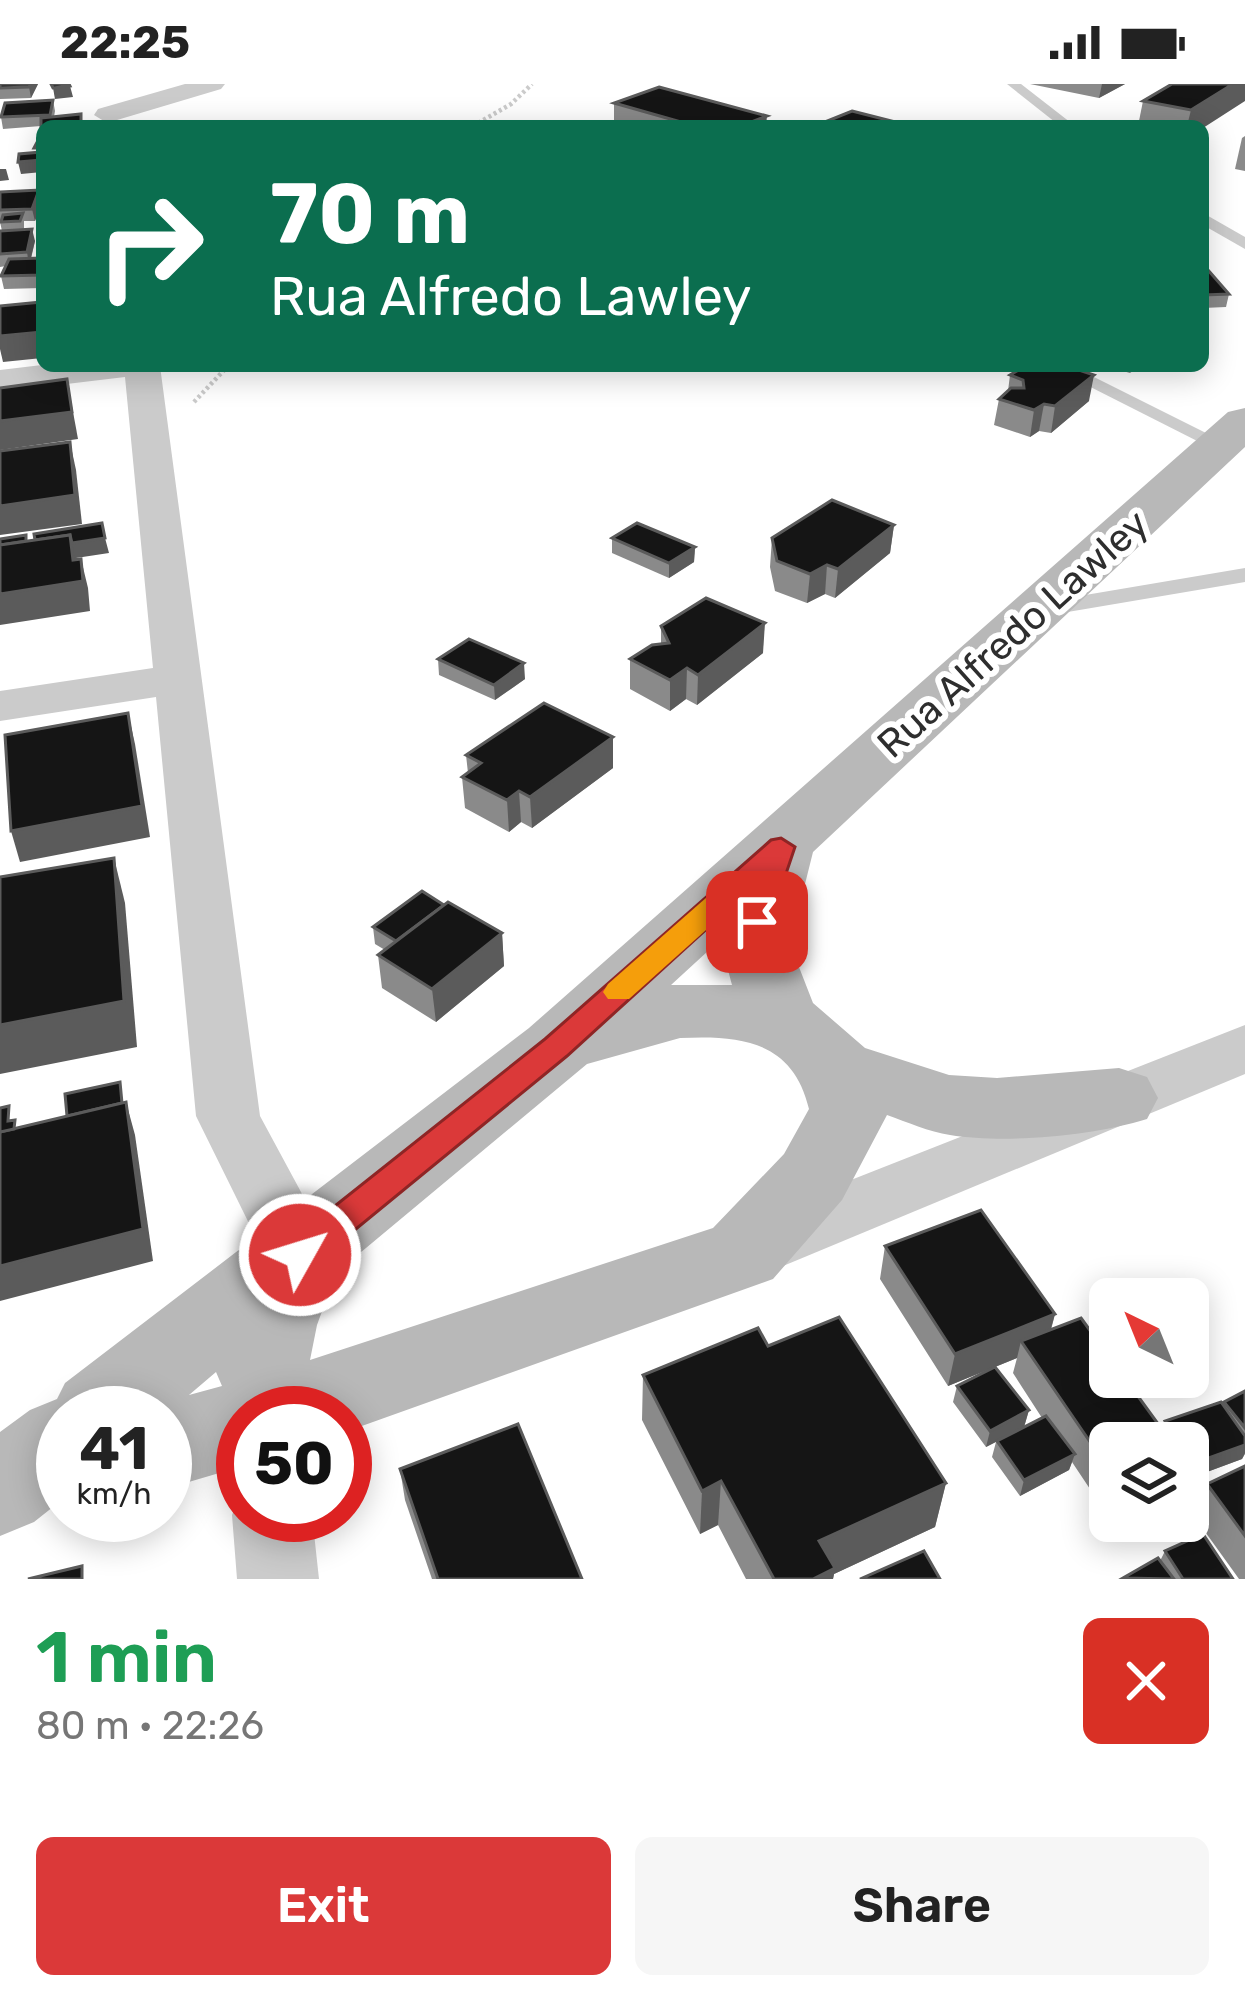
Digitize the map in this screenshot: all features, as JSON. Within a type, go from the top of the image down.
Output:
[{"type":"main road","name":"Rua Alfredo Lawley","points":[[133,1386],[556,1048],[1233,434]]},
{"type":"main road","points":[[781,847],[754,944],[782,1018],[838,1068],[948,1105],[997,1108],[1119,1098]]},
{"type":"main road","points":[[556,1048],[675,1008],[712,1007],[782,1018]]},
{"type":"main road","points":[[359,1386],[743,1254],[813,1177],[844,1128],[849,1109],[838,1068]]},
{"type":"main road","points":[[266,1386],[262,1373],[272,1325],[300,1255]]},
{"type":"main road","points":[[0,1491],[36,1462]]},
{"type":"main road","points":[[0,1491],[36,1481]]},
{"type":"street","points":[[98,84],[96,96],[108,120],[212,84]]},
{"type":"street","points":[[0,381],[74,372]]},
{"type":"street","points":[[143,372],[228,1116],[300,1255]]},
{"type":"street","points":[[0,706],[177,679]]},
{"type":"street","points":[[743,1254],[1245,1048]]},
{"type":"street","points":[[275,1542],[278,1579]]},
{"type":"lane","points":[[1013,84],[1060,120]]},
{"type":"lane","points":[[1209,222],[1245,244]]},
{"type":"lane","points":[[1073,372],[1233,434]]},
{"type":"lane","points":[[1040,610],[1245,574]]},
{"type":"path","points":[[483,120],[512,104],[532,84]]},
{"type":"building","points":[[0,84],[31,84],[0,88]]},
{"type":"building","points":[[1172,84],[1233,84],[1191,110],[1143,101]]},
{"type":"building","points":[[659,87],[767,116],[674,120],[614,103]]},
{"type":"building","points":[[53,100],[50,115],[1,117],[5,103]]},
{"type":"building","points":[[852,111],[887,120],[830,120]]},
{"type":"building","points":[[81,114],[81,120],[41,118]]},
{"type":"building","points":[[36,153],[36,160],[18,162],[19,154]]},
{"type":"building","points":[[36,190],[36,198],[32,209],[0,210],[0,192]]},
{"type":"building","points":[[23,213],[20,221],[1,222],[3,215]]},
{"type":"building","points":[[32,229],[27,252],[0,254],[0,231]]},
{"type":"building","points":[[36,258],[36,275],[1,276],[9,259]]},
{"type":"building","points":[[1209,271],[1229,294],[1209,295]]},
{"type":"building","points":[[36,303],[36,333],[0,336],[0,306]]},
{"type":"building","points":[[1010,375],[1094,375],[1055,406],[1044,404],[1034,410],[999,399],[1011,388],[1024,388],[1023,380]]},
{"type":"building","points":[[67,379],[72,412],[0,421],[0,388]]},
{"type":"building","points":[[70,442],[75,495],[0,506],[0,451]]},
{"type":"building","points":[[832,500],[894,525],[838,569],[827,565],[810,574],[777,561],[772,538]]},
{"type":"building","points":[[102,523],[105,538],[72,543],[70,535],[35,540],[34,534]]},
{"type":"building","points":[[637,523],[695,547],[669,563],[612,538]]},
{"type":"building","points":[[26,535],[26,541],[0,545],[0,539]]},
{"type":"building","points":[[70,535],[73,560],[81,559],[83,581],[0,594],[0,545]]},
{"type":"building","points":[[706,598],[765,623],[698,675],[687,668],[670,680],[630,659],[652,645],[669,643],[661,626]]},
{"type":"building","points":[[469,639],[524,663],[494,685],[438,659]]},
{"type":"building","points":[[544,703],[613,737],[530,797],[519,791],[507,800],[462,777],[481,763],[466,755]]},
{"type":"building","points":[[128,713],[142,806],[11,831],[5,735]]},
{"type":"building","points":[[114,858],[124,1001],[0,1025],[0,877]]},
{"type":"building","points":[[422,891],[444,905],[396,941],[373,927]]},
{"type":"building","points":[[448,902],[502,933],[432,989],[378,955]]},
{"type":"building","points":[[120,1082],[122,1103],[67,1116],[65,1094]]},
{"type":"building","points":[[126,1102],[143,1229],[0,1266],[0,1132]]},
{"type":"building","points":[[9,1106],[8,1121],[15,1120],[14,1129],[0,1132],[0,1108]]},
{"type":"building","points":[[981,1210],[1055,1314],[955,1354],[885,1246]]},
{"type":"building","points":[[839,1317],[946,1483],[819,1541],[835,1568],[813,1579],[774,1579],[721,1481],[702,1491],[643,1375],[758,1328],[768,1346]]},
{"type":"building","points":[[1081,1318],[1089,1329],[1089,1398],[1139,1398],[1157,1422],[1089,1422],[1089,1440],[1021,1341]]},
{"type":"building","points":[[995,1367],[1029,1410],[990,1431],[957,1386]]},
{"type":"building","points":[[1245,1391],[1245,1428],[1224,1402]]},
{"type":"building","points":[[1221,1402],[1245,1436],[1245,1445],[1209,1458],[1209,1422],[1165,1421]]},
{"type":"building","points":[[1046,1416],[1075,1454],[1024,1480],[997,1441]]},
{"type":"building","points":[[518,1424],[582,1579],[438,1579],[400,1469]]},
{"type":"building","points":[[1245,1466],[1245,1536],[1209,1487]]},
{"type":"building","points":[[1185,1542],[1208,1542],[1233,1579],[1183,1579],[1165,1551]]},
{"type":"building","points":[[924,1551],[940,1579],[860,1579]]},
{"type":"building","points":[[1158,1558],[1174,1579],[1123,1578]]},
{"type":"building","points":[[82,1566],[82,1579],[28,1579]]},
{"type":"slow traffic","points":[[619,992],[725,897]]},
{"type":"route","points":[[300,1255],[556,1048],[781,847],[757,922]]}]
